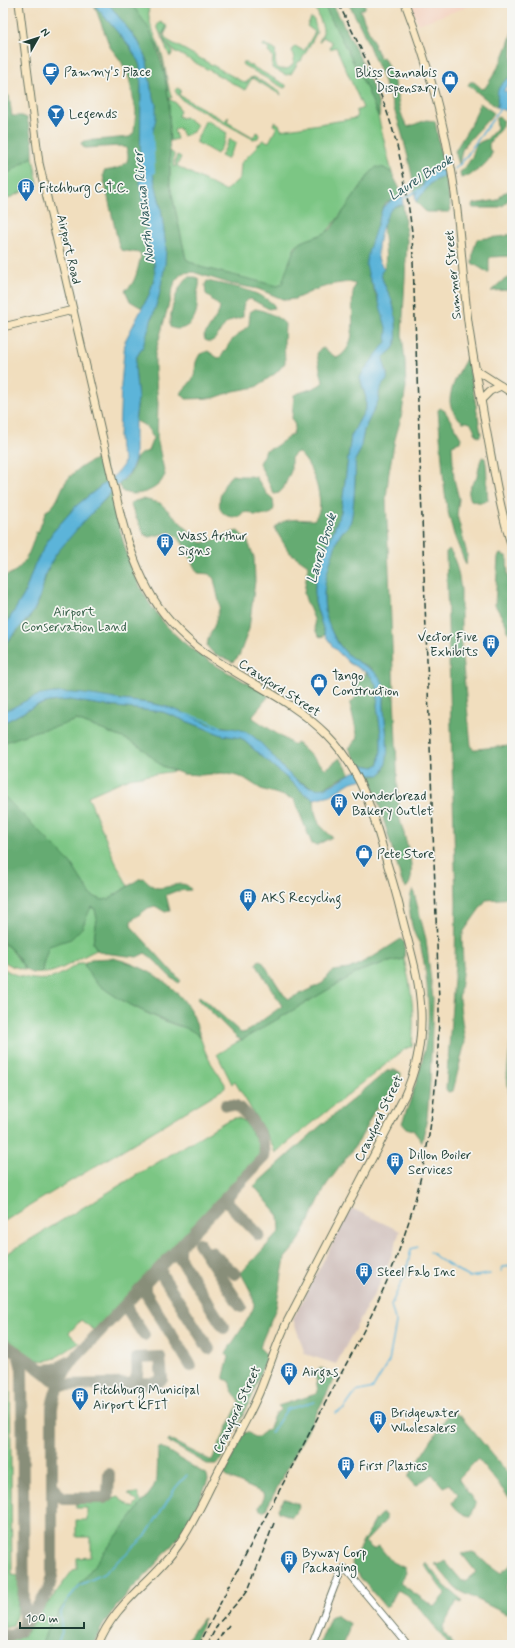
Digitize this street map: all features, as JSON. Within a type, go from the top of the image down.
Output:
[{"type":"main road","name":"Airport Road","points":[[20,3],[39,163],[72,310],[117,497]]},
{"type":"main road","name":"Summer Street","points":[[405,3],[429,71],[440,114],[453,179],[458,214],[467,314],[481,400],[501,504],[512,547]]},
{"type":"main road","points":[[3,327],[72,310]]},
{"type":"main road","points":[[476,370],[512,393]]},
{"type":"main road","points":[[481,400],[490,390],[501,386]]},
{"type":"main road","name":"Crawford Street","points":[[98,1645],[111,1619],[171,1555],[189,1528],[258,1395],[285,1324],[410,1085],[417,1056],[421,1013],[417,978],[397,896],[376,822],[360,781],[342,752],[328,736],[309,719],[283,700],[200,650],[164,615],[146,587],[138,571],[127,538],[117,497]]},
{"type":"street","points":[[312,1645],[335,1585],[344,1568],[408,1645]]},
{"type":"shaded area","points":[[411,3],[469,3],[470,6],[418,24]]},
{"type":"shaded area","points":[[351,1208],[400,1231],[384,1276],[336,1364],[305,1354],[293,1319]]},
{"type":"green space","points":[[108,3],[131,3],[148,27],[156,44],[164,72],[169,102],[170,185],[186,259],[200,267],[278,286],[282,284],[290,260],[298,245],[331,229],[376,167],[384,168],[392,173],[401,192],[402,195],[387,202],[383,206],[372,255],[370,279],[385,317],[388,333],[387,341],[362,373],[360,378],[366,398],[366,408],[351,436],[341,512],[318,569],[315,587],[315,602],[325,635],[324,636],[320,637],[317,634],[314,619],[304,593],[308,565],[289,552],[275,529],[282,522],[287,520],[314,520],[318,514],[320,504],[315,479],[307,462],[297,452],[291,458],[291,471],[283,489],[279,493],[274,494],[259,463],[266,450],[273,448],[293,434],[295,426],[292,418],[294,395],[314,388],[323,382],[317,355],[318,351],[323,348],[337,358],[344,353],[349,346],[352,328],[352,301],[355,284],[349,282],[334,284],[317,289],[295,299],[285,300],[258,289],[231,284],[193,272],[182,273],[175,281],[155,354],[158,403],[157,438],[165,475],[160,483],[154,488],[135,494],[122,491],[119,484],[131,472],[136,459],[148,451],[153,438],[146,427],[135,421],[138,399],[135,368],[136,358],[143,346],[159,296],[165,264],[166,248],[161,208],[149,157],[148,144],[152,135],[156,104],[151,89],[147,61],[139,43]]},
{"type":"green space","points":[[149,3],[149,18],[161,51],[172,98],[170,97],[169,99],[176,103],[180,111],[178,116],[182,118],[185,117],[197,125],[193,132],[183,136],[179,128],[174,130],[177,139],[170,141],[168,91],[164,66],[156,43],[131,4]]},
{"type":"green space","points":[[314,3],[323,3],[367,89],[378,116],[392,173],[384,168],[371,172],[346,208],[325,234],[302,242],[295,247],[282,284],[278,287],[200,267],[186,259],[170,185],[170,151],[174,154],[174,167],[176,166],[175,162],[177,155],[181,157],[177,166],[225,191],[240,178],[241,163],[257,147],[256,146],[264,140],[269,142],[277,127],[273,125],[274,122],[279,124],[281,130],[357,118],[356,111],[363,108],[336,47],[330,49],[332,42],[323,37],[319,42],[323,33],[323,28]]},
{"type":"green space","points":[[323,3],[332,3],[362,61],[376,96],[379,117],[367,89]]},
{"type":"green space","points":[[348,3],[365,3],[365,8],[360,10],[375,46],[374,47],[375,49],[376,48],[380,58],[383,57],[390,72],[401,113],[408,127],[426,120],[435,121],[444,170],[432,172],[415,194],[404,141],[393,106],[365,36]]},
{"type":"green space","points":[[94,4],[130,47],[140,66],[140,181],[146,233],[154,262],[155,275],[150,293],[142,308],[130,301],[125,290],[129,288],[134,280],[141,256],[139,253],[121,250],[119,246],[103,175],[104,171],[119,168],[126,163],[128,154],[126,148],[121,146],[84,148],[81,143],[84,141],[130,137],[134,132],[136,111],[129,78],[121,61],[110,47]]},
{"type":"green space","points":[[311,18],[314,20],[317,32],[301,61],[299,61],[291,74],[286,75],[272,68],[273,57],[268,52],[269,49],[263,46],[264,44],[275,50],[276,66],[278,68],[288,68],[294,61],[292,52],[293,48],[295,46],[304,51],[315,32],[307,26]]},
{"type":"green space","points":[[160,22],[167,26],[161,36],[157,26]]},
{"type":"green space","points":[[166,27],[168,27],[164,35],[167,40],[243,82],[246,83],[250,78],[254,77],[280,92],[281,95],[252,78],[245,90],[174,51],[165,41],[163,36]]},
{"type":"green space","points":[[512,32],[512,76],[507,79],[496,107],[468,85],[470,82],[474,82],[482,89],[485,88],[501,61]]},
{"type":"green space","points":[[162,37],[173,52],[170,57]]},
{"type":"green space","points":[[244,62],[286,85],[286,87],[284,88],[243,65],[242,63]]},
{"type":"green space","points":[[177,88],[181,90],[179,95],[225,121],[229,116],[227,122],[253,137],[257,132],[259,135],[258,138],[253,139],[182,100],[175,90]]},
{"type":"green space","points":[[3,92],[9,96],[12,116],[22,116],[27,118],[33,144],[33,157],[3,177]]},
{"type":"green space","points":[[480,103],[494,113],[466,144],[462,150],[459,164],[455,151],[473,121]]},
{"type":"green space","points":[[499,117],[504,121],[500,130],[490,142],[489,147],[492,153],[487,162],[480,169],[461,178],[460,172],[465,168],[472,157],[476,145],[487,139],[497,128],[496,119]]},
{"type":"green space","points":[[205,121],[208,121],[227,133],[224,143],[217,154],[196,142]]},
{"type":"green space","points":[[230,139],[237,143],[227,159],[221,156]]},
{"type":"green space","points":[[33,157],[38,184],[3,201],[3,177]]},
{"type":"green space","points":[[445,175],[451,210],[449,212],[426,212],[416,202],[431,183]]},
{"type":"green space","points":[[509,191],[511,196],[504,205],[497,208],[473,208],[472,206],[473,204],[498,200],[503,193]]},
{"type":"green space","points":[[403,205],[407,241],[402,334],[406,387],[389,472],[386,498],[399,816],[407,843],[411,864],[410,882],[406,888],[402,882],[373,784],[368,777],[370,775],[375,776],[383,772],[387,757],[384,697],[372,669],[353,659],[344,651],[337,641],[327,619],[324,599],[326,577],[331,556],[340,535],[350,523],[353,511],[355,460],[360,451],[364,430],[379,399],[379,392],[388,373],[384,365],[383,358],[393,348],[395,343],[396,324],[393,305],[384,284],[381,272],[385,265],[386,256],[384,223],[386,214],[392,208]]},
{"type":"green space","points":[[508,234],[511,236],[511,256],[491,257],[489,259],[489,272],[472,263],[473,252],[477,239],[507,236]]},
{"type":"green space","points":[[189,277],[199,279],[196,312],[192,321],[188,325],[180,329],[175,329],[170,327],[172,307],[177,292]]},
{"type":"green space","points":[[508,278],[512,282],[510,290],[491,291],[502,281]]},
{"type":"green space","points":[[207,281],[259,295],[274,305],[274,308],[269,309],[251,299],[247,300],[243,306],[243,316],[224,325],[216,338],[210,342],[205,340],[204,336],[219,312],[220,307],[206,294],[205,285]]},
{"type":"green space","points":[[255,309],[271,314],[285,324],[285,363],[276,373],[256,387],[234,391],[214,398],[186,399],[181,394],[193,379],[200,354],[208,351],[218,358],[221,357],[231,341],[249,325],[250,312]]},
{"type":"green space","points":[[466,359],[468,360],[481,434],[479,437],[476,435],[469,422],[463,422],[456,416],[450,404],[450,396],[453,385]]},
{"type":"green space","points":[[440,408],[445,411],[461,438],[460,442],[452,445],[454,479],[459,499],[457,515],[467,554],[466,565],[454,535],[447,508],[438,410]]},
{"type":"green space","points":[[482,457],[485,458],[486,463],[488,500],[480,502],[471,500],[469,489],[477,476]]},
{"type":"green space","points":[[98,458],[103,460],[107,481],[76,506],[52,533],[34,566],[24,595],[3,629],[3,576],[16,570],[26,559],[46,511],[53,506],[68,479],[80,468]]},
{"type":"green space","name":"Airport Conservation Land","points":[[98,471],[132,583],[66,723],[77,720],[128,740],[143,749],[162,766],[175,771],[129,778],[88,796],[115,861],[128,886],[109,899],[102,900],[90,895],[70,862],[3,795],[3,601]]},
{"type":"green space","points":[[232,475],[256,477],[267,494],[273,499],[274,508],[272,513],[266,515],[254,515],[249,512],[242,513],[239,517],[232,517],[223,513],[219,505],[221,493],[226,482]]},
{"type":"green space","points":[[112,492],[121,534],[134,573],[153,609],[166,625],[182,641],[202,656],[223,670],[267,694],[268,697],[253,715],[253,718],[294,745],[297,743],[326,769],[340,758],[350,773],[322,789],[313,788],[293,778],[256,739],[230,728],[211,725],[170,708],[151,703],[53,693],[3,712],[3,646],[14,636],[34,611],[40,598],[49,566],[61,547]]},
{"type":"green space","points":[[143,499],[160,503],[202,543],[238,531],[248,542],[254,557],[255,581],[249,629],[239,656],[233,662],[213,653],[207,646],[208,639],[215,624],[220,606],[214,579],[210,574],[198,573],[181,541],[170,532],[150,537],[144,534],[130,504]]},
{"type":"green space","points":[[449,549],[453,555],[458,572],[461,590],[461,648],[471,745],[473,749],[476,749],[509,746],[512,743],[512,898],[486,900],[464,931],[462,938],[463,965],[459,999],[465,1042],[453,1091],[448,1092],[446,1089],[455,964],[456,901],[446,552]]},
{"type":"green space","points":[[500,554],[506,556],[507,559],[512,633],[510,634],[507,631],[506,624],[495,605],[498,557]]},
{"type":"green space","points":[[366,673],[373,679],[377,686],[381,750],[379,764],[374,767],[358,764],[349,748],[358,738],[350,704],[356,697],[354,687]]},
{"type":"green space","points":[[511,681],[512,735],[508,704],[509,683]]},
{"type":"green space","points":[[70,700],[163,712],[222,735],[241,738],[305,794],[314,799],[315,812],[319,824],[332,837],[317,845],[312,844],[294,799],[261,789],[244,778],[233,775],[222,773],[201,775],[183,774],[162,766],[143,749],[128,740],[77,720],[56,727],[36,731],[3,743],[3,723],[37,705]]},
{"type":"green space","points":[[3,795],[70,862],[91,895],[102,900],[109,899],[139,879],[144,878],[154,887],[158,888],[179,884],[188,886],[191,890],[176,891],[166,895],[170,911],[165,912],[155,906],[148,908],[131,921],[131,926],[181,981],[179,983],[145,953],[137,957],[103,953],[97,950],[93,943],[97,919],[95,909],[91,907],[82,928],[71,939],[49,946],[43,964],[42,973],[36,974],[27,970],[15,953],[3,943]]},
{"type":"green space","points":[[413,889],[426,939],[433,999],[430,1082],[427,1118],[422,1142],[413,1130],[406,1128],[402,1123],[422,1062],[428,1015],[424,960],[421,946],[414,932],[411,920],[410,900]]},
{"type":"green space","points":[[90,907],[95,909],[97,919],[93,943],[97,950],[56,971],[42,973],[43,964],[49,946],[82,928]]},
{"type":"green space","points":[[401,939],[405,943],[404,959],[384,963],[360,971],[242,1040],[237,1038],[198,999],[199,996],[205,1000],[241,1033],[246,1032],[282,1006],[256,964],[259,960],[262,961],[284,995],[289,999],[323,983],[328,975],[333,971],[349,969],[373,957]]},
{"type":"green space","points":[[3,943],[11,949],[26,970],[12,966],[3,961]]},
{"type":"green space","points":[[113,958],[125,961],[148,971],[169,985],[186,1004],[193,1015],[201,1038],[190,1030],[147,1013],[107,991],[88,973],[84,963],[91,959]]},
{"type":"green space","points":[[404,959],[412,1002],[412,1046],[405,1049],[275,1153],[272,1144],[235,1082],[232,1084],[217,1054],[360,971],[384,963]]},
{"type":"green space","points":[[80,963],[84,963],[88,973],[97,982],[122,1000],[164,1021],[195,1031],[201,1038],[210,1061],[225,1084],[225,1088],[3,1222],[3,968],[26,978],[46,979],[59,975]]},
{"type":"green space","points":[[512,1027],[512,1117],[507,1076]]},
{"type":"green space","points":[[395,1070],[401,1074],[400,1081],[374,1111],[359,1141],[327,1184],[298,1243],[285,1258],[276,1308],[260,1348],[267,1355],[251,1399],[220,1461],[216,1464],[207,1464],[168,1442],[169,1440],[172,1441],[212,1460],[239,1403],[231,1389],[230,1381],[224,1379],[224,1376],[229,1357],[226,1353],[246,1322],[254,1305],[251,1292],[241,1273],[280,1231],[279,1216],[254,1186],[319,1127],[387,1071]]},
{"type":"green space","points":[[239,1118],[244,1121],[259,1144],[260,1151],[258,1157],[94,1330],[81,1320],[69,1333],[79,1343],[55,1358],[43,1361],[28,1355],[3,1337],[3,1256],[226,1121]]},
{"type":"green space","points":[[3,1350],[10,1359],[12,1575],[19,1576],[17,1612],[13,1626],[3,1628]]},
{"type":"green space","points":[[321,1368],[330,1372],[334,1376],[334,1380],[266,1509],[263,1511],[260,1510],[259,1507],[264,1498],[263,1493],[229,1478],[224,1473],[244,1433],[248,1432],[254,1437],[258,1437],[269,1428],[274,1415],[281,1409],[278,1406],[316,1394],[318,1392],[315,1372]]},
{"type":"green space","points":[[451,1410],[462,1418],[512,1478],[512,1501],[478,1459],[459,1478],[476,1504],[471,1516],[457,1510],[453,1505],[452,1503],[458,1494],[450,1484],[443,1487],[432,1474],[416,1486],[409,1478],[409,1475]]},
{"type":"green space","points":[[161,1447],[207,1475],[208,1480],[196,1508],[186,1525],[169,1549],[118,1605],[100,1630],[93,1645],[41,1645],[50,1623],[152,1490],[157,1479],[158,1449]]},
{"type":"green space","points":[[137,1493],[142,1504],[50,1623],[41,1645],[3,1645],[3,1639],[17,1639],[24,1635],[73,1570],[77,1569],[77,1558],[91,1557],[91,1537],[76,1537],[76,1520],[87,1520],[87,1508],[76,1508],[77,1501],[102,1501],[119,1496],[133,1508],[138,1502],[128,1494]]},
{"type":"green space","points":[[284,1499],[298,1504],[299,1507],[292,1517],[279,1512],[278,1509]]},
{"type":"green space","points":[[381,1514],[386,1516],[386,1520],[365,1542],[373,1549],[379,1546],[392,1562],[405,1568],[406,1573],[400,1583],[434,1607],[445,1594],[425,1566],[424,1563],[426,1563],[445,1586],[462,1600],[461,1603],[457,1601],[443,1627],[443,1632],[454,1645],[449,1645],[417,1606],[403,1593],[397,1590],[386,1608],[354,1570],[352,1563],[353,1559],[376,1519]]},
{"type":"green space","points":[[472,1552],[501,1573],[512,1564],[512,1583],[507,1584],[506,1587],[511,1609],[510,1613],[506,1614],[456,1589],[435,1564],[438,1565],[445,1561],[462,1581],[465,1581],[476,1572],[462,1554]]},
{"type":"green space","points":[[335,1615],[350,1624],[342,1645],[319,1645],[331,1616]]},
{"type":"green space","points":[[203,1618],[202,1626],[192,1645],[183,1645]]},
{"type":"water","points":[[93,3],[108,3],[139,43],[147,61],[151,89],[156,104],[156,118],[148,144],[149,157],[161,208],[166,248],[165,264],[159,296],[143,346],[136,358],[135,368],[138,399],[135,421],[135,459],[130,472],[55,555],[46,572],[39,600],[32,614],[3,646],[3,629],[24,595],[34,566],[52,533],[76,506],[116,474],[123,465],[124,460],[120,450],[119,436],[121,385],[125,341],[150,293],[155,275],[154,262],[146,233],[140,181],[140,66],[130,47]]},
{"type":"water","points":[[512,76],[512,79],[504,90],[505,92],[512,88],[512,103],[505,111],[496,107],[498,105],[497,95],[501,85]]},
{"type":"water","points":[[444,170],[445,175],[431,183],[416,202],[415,194],[422,187],[428,175],[432,172]]},
{"type":"water","points":[[402,195],[403,205],[397,205],[390,210],[384,223],[378,246],[378,259],[384,269],[381,272],[392,301],[394,311],[396,338],[393,348],[383,358],[387,380],[379,392],[379,399],[364,430],[360,451],[355,460],[353,511],[350,523],[341,533],[336,543],[324,588],[324,605],[328,622],[338,643],[350,657],[375,672],[382,681],[384,692],[387,761],[380,775],[370,775],[364,779],[351,782],[331,795],[314,799],[305,794],[241,738],[222,735],[163,712],[70,700],[37,705],[3,723],[3,712],[36,696],[51,693],[82,694],[158,705],[175,710],[214,726],[245,731],[258,740],[295,779],[304,785],[314,788],[332,785],[360,770],[358,764],[374,767],[379,764],[381,734],[377,705],[377,686],[369,674],[349,663],[333,647],[325,635],[315,602],[315,587],[318,569],[341,512],[351,436],[366,408],[366,398],[360,378],[386,342],[387,331],[377,295],[369,277],[366,265],[369,249],[383,207]]},
{"type":"waterway","name":"Laurel Brook","points":[[454,169],[463,161],[501,107]]},
{"type":"waterway","name":"North Nashua River","points":[[149,132],[151,171]]},
{"type":"waterway","name":"Laurel Brook","points":[[401,200],[420,189]]},
{"type":"waterway","name":"Laurel Brook","points":[[185,714],[209,721],[221,727]]},
{"type":"waterway","points":[[335,1413],[344,1409],[356,1392],[373,1388],[389,1361],[396,1323],[391,1305],[406,1273],[411,1249],[418,1247]]},
{"type":"waterway","points":[[430,1252],[469,1277],[490,1274]]},
{"type":"waterway","points":[[501,1271],[503,1267],[512,1266]]},
{"type":"waterway","points":[[271,1433],[287,1409],[315,1402]]},
{"type":"waterway","points":[[57,1645],[62,1632],[60,1614],[68,1599],[80,1585],[103,1574],[145,1537],[176,1487],[187,1475]]},
{"type":"taxiway","points":[[3,1635],[11,1636],[19,1631],[48,1591],[52,1576],[52,1408],[57,1388],[66,1370],[74,1359],[264,1157],[265,1151],[261,1137],[247,1115],[236,1106],[226,1105]]},
{"type":"taxiway","points":[[228,1197],[227,1200],[229,1204],[259,1235]]},
{"type":"taxiway","points":[[199,1243],[241,1307]]},
{"type":"taxiway","points":[[179,1249],[179,1257],[224,1328]]},
{"type":"taxiway","points":[[211,1252],[235,1274]]},
{"type":"taxiway","points":[[161,1268],[162,1275],[209,1349]]},
{"type":"taxiway","points":[[145,1285],[145,1292],[191,1366]]},
{"type":"taxiway","points":[[127,1303],[128,1311],[144,1335]]},
{"type":"taxiway","points":[[3,1343],[42,1370],[55,1369],[71,1361]]},
{"type":"taxiway","points":[[18,1354],[22,1369],[24,1625]]},
{"type":"taxiway","points":[[38,1368],[59,1384],[64,1385],[156,1383],[162,1379],[160,1357],[137,1358],[137,1376],[134,1382],[131,1384]]},
{"type":"taxiway","points":[[53,1486],[63,1498],[104,1498],[108,1496],[109,1474]]},
{"type":"railway","points":[[199,1645],[356,1346],[387,1281],[413,1207],[426,1149],[435,1091],[439,1032],[439,1002],[412,232],[406,188],[393,129],[359,44],[338,3]]},
{"type":"railway","points":[[207,1645],[218,1624],[249,1588],[274,1523]]},
{"type":"railway","points":[[216,1645],[229,1625]]},
{"type":"place","name":"Pammy's Place","points":[[51,86]]},
{"type":"place","name":"Bliss Cannabis Dispensary","points":[[450,94]]},
{"type":"place","name":"Legends","points":[[56,128]]},
{"type":"place","name":"Fitchburg C.T.C.","points":[[26,202]]},
{"type":"place","name":"Wass Arthur Signs","points":[[165,557]]},
{"type":"place","name":"Vector Five Exhibits","points":[[491,658]]},
{"type":"place","name":"Tango Construction","points":[[319,697]]},
{"type":"place","name":"Wonderbread Bakery Outlet","points":[[339,817]]},
{"type":"place","name":"Pete Store","points":[[364,868]]},
{"type":"place","name":"AKS Recycling","points":[[248,912]]},
{"type":"place","name":"Dillon Boiler Services","points":[[395,1176]]},
{"type":"place","name":"Steel Fab Inc","points":[[364,1286]]},
{"type":"place","name":"Airgas","points":[[289,1386]]},
{"type":"place","name":"Fitchburg Municipal Airport KFIT","points":[[80,1411]]},
{"type":"place","name":"Bridgewater Wholesalers","points":[[378,1434]]},
{"type":"place","name":"First Plastics","points":[[346,1480]]},
{"type":"place","name":"Byway Corp Packaging","points":[[289,1574]]}]
